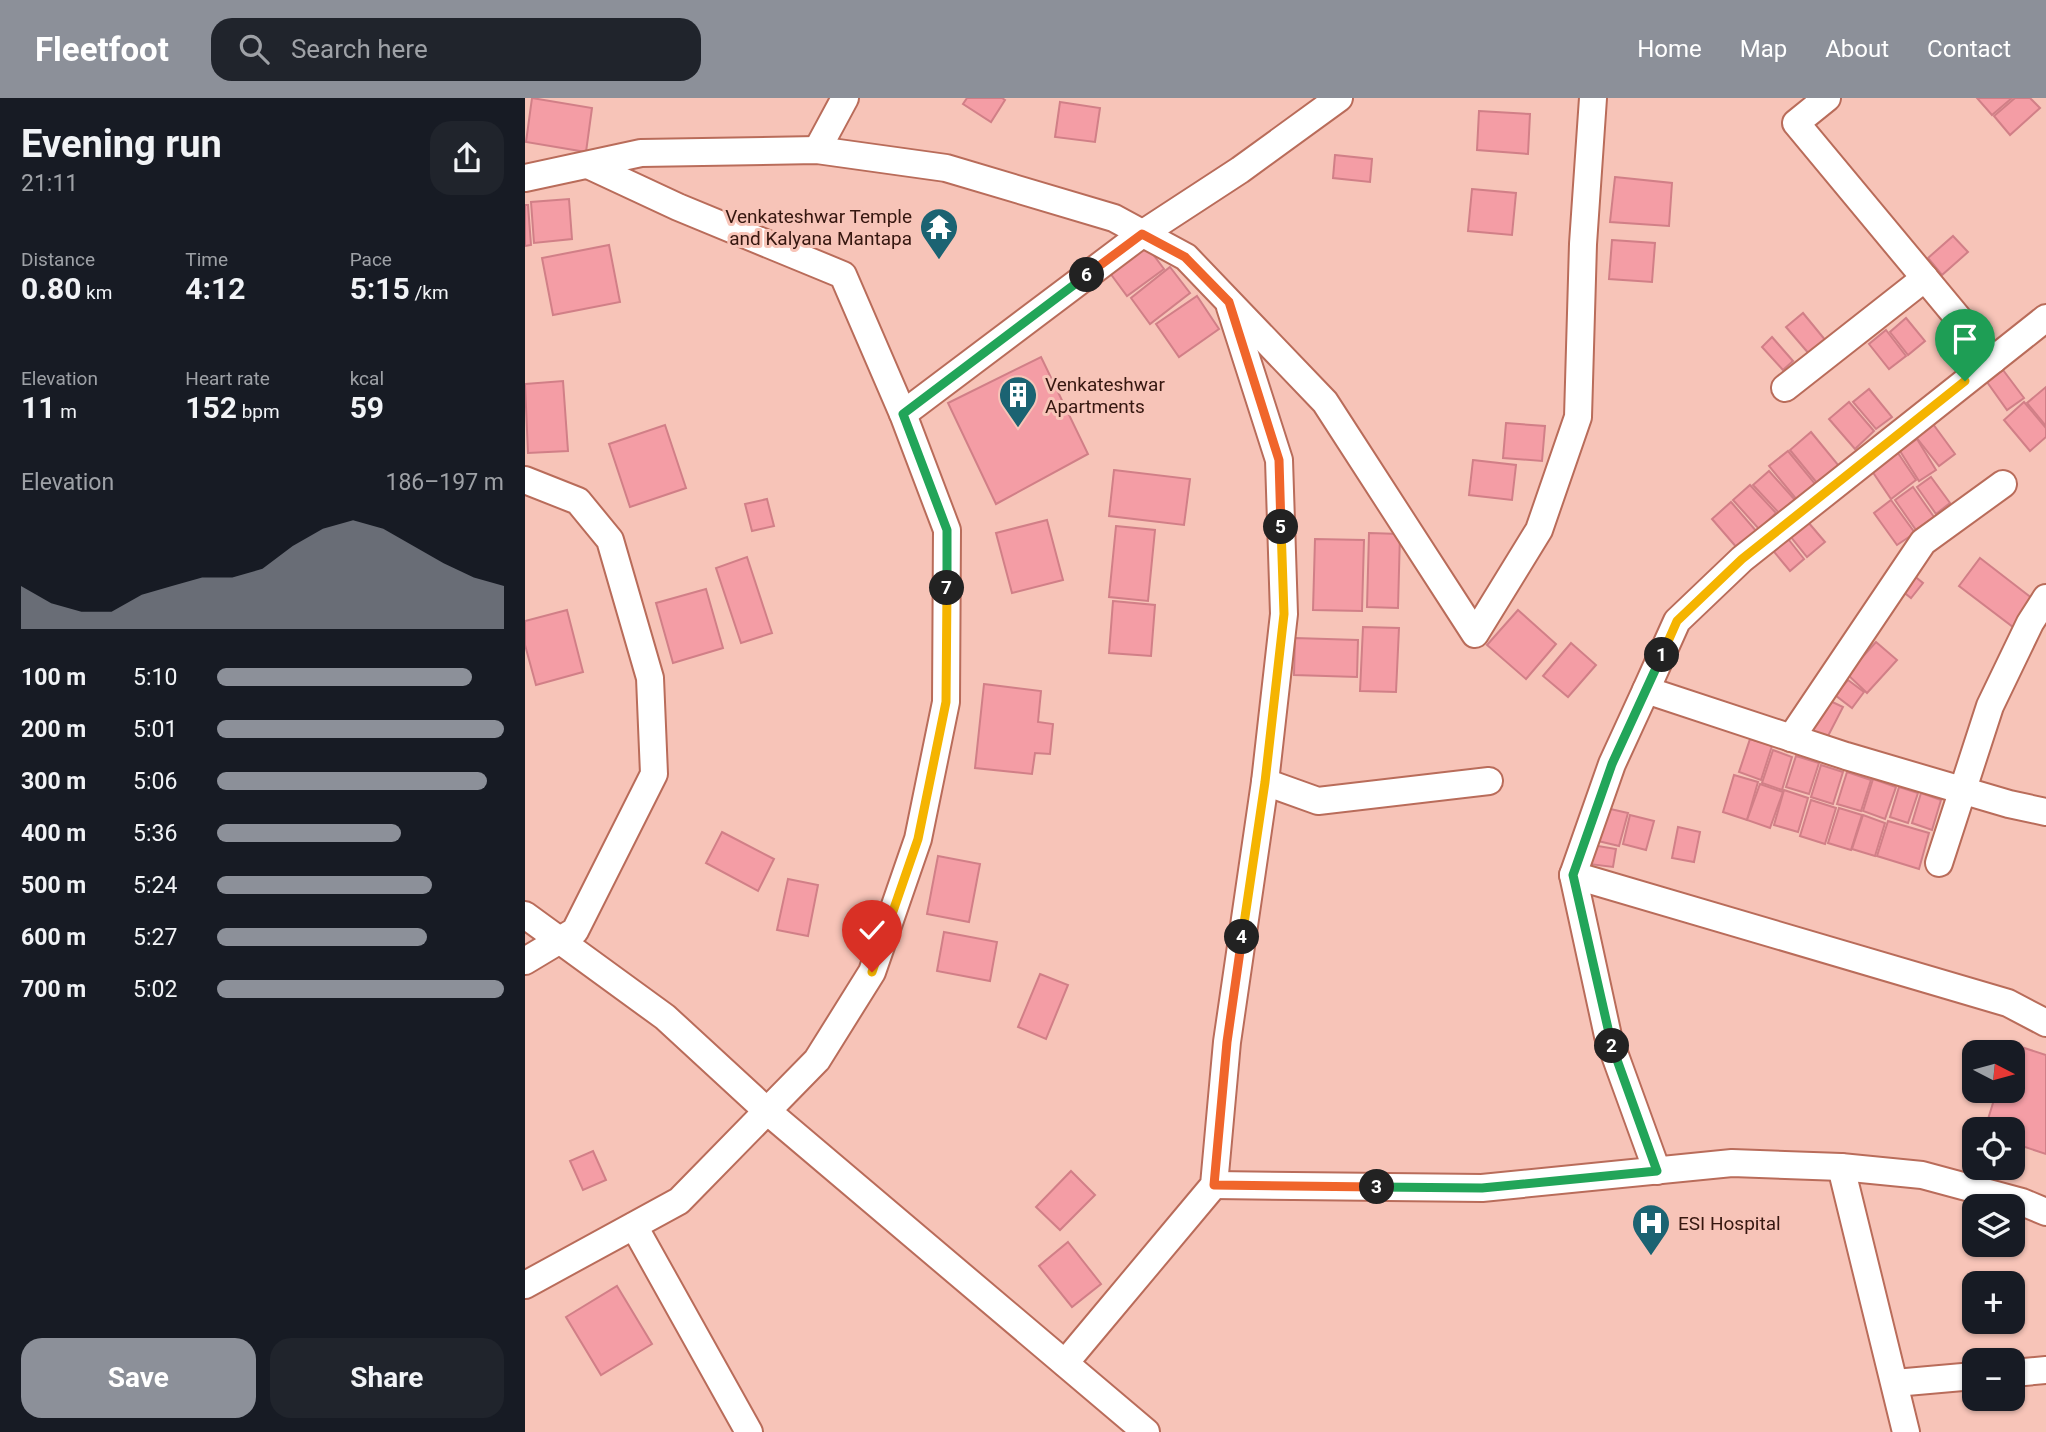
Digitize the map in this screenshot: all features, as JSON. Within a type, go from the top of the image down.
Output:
[{"type":"street","points":[[817,150],[845,98]]},
{"type":"street","points":[[903,414],[1142,234],[1240,170],[1339,98]]},
{"type":"street","points":[[525,178],[641,153],[817,150],[946,168],[1114,218],[1185,257],[1325,402],[1475,634],[1539,530],[1579,417],[1583,244],[1593,98]]},
{"type":"street","points":[[1827,98],[1796,123],[1993,360]]},
{"type":"street","points":[[525,1285],[679,1202],[817,1060],[872,972],[918,839],[946,702],[947,530],[903,414],[843,275],[678,207],[590,166]]},
{"type":"street","points":[[1785,388],[1925,278]]},
{"type":"street","points":[[1065,1363],[1214,1185],[1227,1042],[1265,782],[1284,614],[1279,460],[1229,302]]},
{"type":"street","points":[[1657,1171],[1608,1036],[1573,875],[1612,764],[1677,621],[1742,559],[2046,318]]},
{"type":"street","points":[[525,480],[578,501],[610,540],[650,678],[654,774],[575,931],[525,961]]},
{"type":"street","points":[[1791,738],[1923,542],[2003,484]]},
{"type":"street","points":[[1939,863],[1990,706],[2031,622],[2046,598]]},
{"type":"street","points":[[1646,690],[1963,791],[2046,812]]},
{"type":"street","points":[[1265,782],[1318,801],[1489,781]]},
{"type":"street","points":[[1573,875],[2007,1003],[2046,1023]]},
{"type":"street","points":[[525,915],[665,1017],[767,1111],[1146,1432]]},
{"type":"street","points":[[1214,1185],[1482,1188],[1732,1163],[1841,1167],[1922,1175],[2022,1202],[2046,1212]]},
{"type":"street","points":[[1841,1167],[1906,1432]]},
{"type":"street","points":[[634,1226],[750,1432]]},
{"type":"street","points":[[2025,1372],[2046,1370]]},
{"type":"street","points":[[1895,1383],[1962,1377]]},
{"type":"building","points":[[532,98],[592,108],[586,152],[526,142]]},
{"type":"building","points":[[967,98],[1005,100],[991,122],[963,104]]},
{"type":"building","points":[[1977,98],[2012,98],[1992,115]]},
{"type":"building","points":[[2015,98],[2030,98],[2040,108],[2010,135],[1994,116]]},
{"type":"building","points":[[1060,102],[1100,108],[1095,142],[1055,137]]},
{"type":"building","points":[[1479,111],[1530,114],[1528,154],[1477,150]]},
{"type":"building","points":[[1335,155],[1372,159],[1370,182],[1333,178]]},
{"type":"building","points":[[1615,177],[1672,183],[1669,226],[1610,222]]},
{"type":"building","points":[[1472,189],[1516,193],[1512,235],[1468,231]]},
{"type":"building","points":[[569,199],[572,239],[534,243],[531,202]]},
{"type":"building","points":[[525,205],[528,205],[531,245],[525,246]]},
{"type":"building","points":[[1953,236],[1968,252],[1942,275],[1928,258]]},
{"type":"building","points":[[1612,240],[1655,243],[1652,282],[1609,279]]},
{"type":"building","points":[[1143,241],[1164,269],[1127,296],[1107,269]]},
{"type":"building","points":[[609,245],[620,302],[553,315],[542,258]]},
{"type":"building","points":[[1170,267],[1190,293],[1150,324],[1131,298]]},
{"type":"building","points":[[1197,296],[1219,329],[1179,357],[1156,324]]},
{"type":"building","points":[[1803,313],[1826,341],[1810,355],[1786,327]]},
{"type":"building","points":[[1906,318],[1925,341],[1908,355],[1890,332]]},
{"type":"building","points":[[1886,330],[1906,356],[1889,369],[1869,344]]},
{"type":"building","points":[[1772,337],[1793,361],[1783,370],[1762,347]]},
{"type":"building","name":"Venkateshwar Apartments","points":[[1041,357],[1088,454],[996,504],[948,403]]},
{"type":"building","points":[[2003,370],[2024,398],[2007,410],[1987,382]]},
{"type":"building","points":[[563,381],[568,451],[528,453],[525,384]]},
{"type":"building","points":[[2046,387],[2046,426],[2027,403]]},
{"type":"building","points":[[1869,389],[1892,417],[1876,429],[1853,402]]},
{"type":"building","points":[[1849,402],[1874,431],[1855,449],[1829,419]]},
{"type":"building","points":[[2024,402],[2046,428],[2046,437],[2030,451],[2004,420]]},
{"type":"building","points":[[1506,423],[1545,426],[1542,461],[1503,458]]},
{"type":"building","points":[[1933,424],[1955,454],[1939,466],[1916,437]]},
{"type":"building","points":[[665,425],[686,488],[630,507],[609,444]]},
{"type":"building","points":[[1811,432],[1839,466],[1817,483],[1790,450]]},
{"type":"building","points":[[1917,439],[1936,470],[1919,481],[1900,451]]},
{"type":"building","points":[[1788,451],[1816,485],[1797,500],[1769,466]]},
{"type":"building","points":[[1898,453],[1916,480],[1891,499],[1872,471]]},
{"type":"building","points":[[1473,460],[1516,465],[1512,500],[1469,495]]},
{"type":"building","points":[[1114,470],[1190,479],[1184,525],[1109,516]]},
{"type":"building","points":[[1769,471],[1795,500],[1780,514],[1753,485]]},
{"type":"building","points":[[1931,477],[1950,503],[1936,514],[1917,487]]},
{"type":"building","points":[[1750,485],[1776,513],[1759,529],[1733,500]]},
{"type":"building","points":[[1913,487],[1934,517],[1916,530],[1895,500]]},
{"type":"building","points":[[767,499],[774,526],[752,531],[745,504]]},
{"type":"building","points":[[1891,500],[1915,533],[1897,545],[1874,513]]},
{"type":"building","points":[[1731,502],[1757,532],[1738,549],[1712,519]]},
{"type":"building","points":[[1047,520],[1063,580],[1012,593],[996,533]]},
{"type":"building","points":[[1808,522],[1825,542],[1807,557],[1791,537]]},
{"type":"building","points":[[1116,526],[1155,530],[1148,601],[1109,597]]},
{"type":"building","points":[[1369,533],[1400,534],[1398,608],[1367,607]]},
{"type":"building","points":[[1785,535],[1804,559],[1790,571],[1770,547]]},
{"type":"building","points":[[1315,539],[1364,540],[1362,611],[1313,610]]},
{"type":"building","points":[[747,557],[772,633],[741,643],[716,568]]},
{"type":"building","points":[[1980,558],[2033,599],[2013,627],[1959,586]]},
{"type":"building","points":[[1898,563],[1923,583],[1911,598],[1886,578]]},
{"type":"building","points":[[706,589],[723,648],[673,663],[656,603]]},
{"type":"building","points":[[1113,601],[1155,605],[1151,656],[1109,653]]},
{"type":"building","points":[[567,610],[583,672],[536,685],[525,645],[525,621]]},
{"type":"building","points":[[1518,610],[1556,644],[1526,679],[1487,645]]},
{"type":"building","points":[[1363,627],[1399,628],[1396,692],[1360,691]]},
{"type":"building","points":[[1295,638],[1358,640],[1357,677],[1294,675]]},
{"type":"building","points":[[1876,642],[1897,660],[1867,693],[1847,674]]},
{"type":"building","points":[[1571,643],[1596,665],[1568,697],[1543,676]]},
{"type":"building","points":[[1848,680],[1864,692],[1852,708],[1835,695]]},
{"type":"building","points":[[984,684],[1041,691],[1038,722],[1053,724],[1050,754],[1035,753],[1032,774],[975,768]]},
{"type":"building","points":[[1826,699],[1843,707],[1827,738],[1810,730]]},
{"type":"building","points":[[1750,739],[1772,746],[1761,780],[1739,772]]},
{"type":"building","points":[[1773,750],[1792,757],[1782,790],[1762,783]]},
{"type":"building","points":[[1796,756],[1819,763],[1809,794],[1786,787]]},
{"type":"building","points":[[1821,765],[1843,772],[1833,804],[1811,797]]},
{"type":"building","points":[[1847,772],[1871,780],[1861,811],[1837,804]]},
{"type":"building","points":[[1734,775],[1758,782],[1747,820],[1723,812]]},
{"type":"building","points":[[1873,779],[1896,787],[1885,819],[1863,811]]},
{"type":"building","points":[[1760,784],[1783,792],[1770,828],[1747,820]]},
{"type":"building","points":[[1899,787],[1918,793],[1908,823],[1890,817]]},
{"type":"building","points":[[1784,790],[1808,798],[1798,832],[1774,825]]},
{"type":"building","points":[[1921,793],[1941,800],[1932,830],[1912,823]]},
{"type":"building","points":[[1811,800],[1836,808],[1825,844],[1800,836]]},
{"type":"building","points":[[1606,808],[1628,813],[1619,846],[1598,841]]},
{"type":"building","points":[[1839,808],[1862,815],[1851,850],[1828,843]]},
{"type":"building","points":[[1630,815],[1654,821],[1646,850],[1623,844]]},
{"type":"building","points":[[1863,815],[1885,823],[1875,856],[1852,849]]},
{"type":"building","points":[[1888,821],[1929,833],[1919,869],[1877,856]]},
{"type":"building","points":[[1678,827],[1700,832],[1694,862],[1672,858]]},
{"type":"building","points":[[722,832],[774,859],[758,891],[706,863]]},
{"type":"building","points":[[1592,845],[1616,849],[1613,867],[1589,864]]},
{"type":"building","points":[[938,856],[980,864],[969,922],[927,914]]},
{"type":"building","points":[[788,879],[818,885],[808,936],[777,930]]},
{"type":"building","points":[[944,932],[997,942],[990,981],[937,971]]},
{"type":"building","points":[[1040,974],[1068,985],[1046,1039],[1018,1027]]},
{"type":"building","points":[[2025,1048],[2046,1055],[2046,1154],[2025,1147],[2025,1117],[1989,1117],[1993,1103],[2025,1103]]},
{"type":"building","points":[[593,1151],[606,1180],[583,1190],[570,1161]]},
{"type":"building","points":[[1071,1171],[1095,1195],[1060,1230],[1036,1207]]},
{"type":"building","points":[[1068,1242],[1101,1284],[1072,1307],[1039,1266]]},
{"type":"building","points":[[617,1286],[652,1344],[601,1375],[566,1317]]},
{"type":"place","name":"Venkateshwar Temple and Kalyana Mantapa","points":[[939,261]]},
{"type":"place","name":"Venkateshwar Apartments","points":[[1018,429]]},
{"type":"place","name":"ESI Hospital","points":[[1651,1257]]},
{"type":"route","points":[[872,972],[918,839],[946,702],[947,530],[903,414],[1142,234],[1185,257],[1229,302],[1279,460],[1284,614],[1265,782],[1227,1042],[1214,1185],[1482,1188],[1657,1171],[1608,1036],[1573,875],[1612,764],[1677,621],[1742,559],[1965,381]]}]
